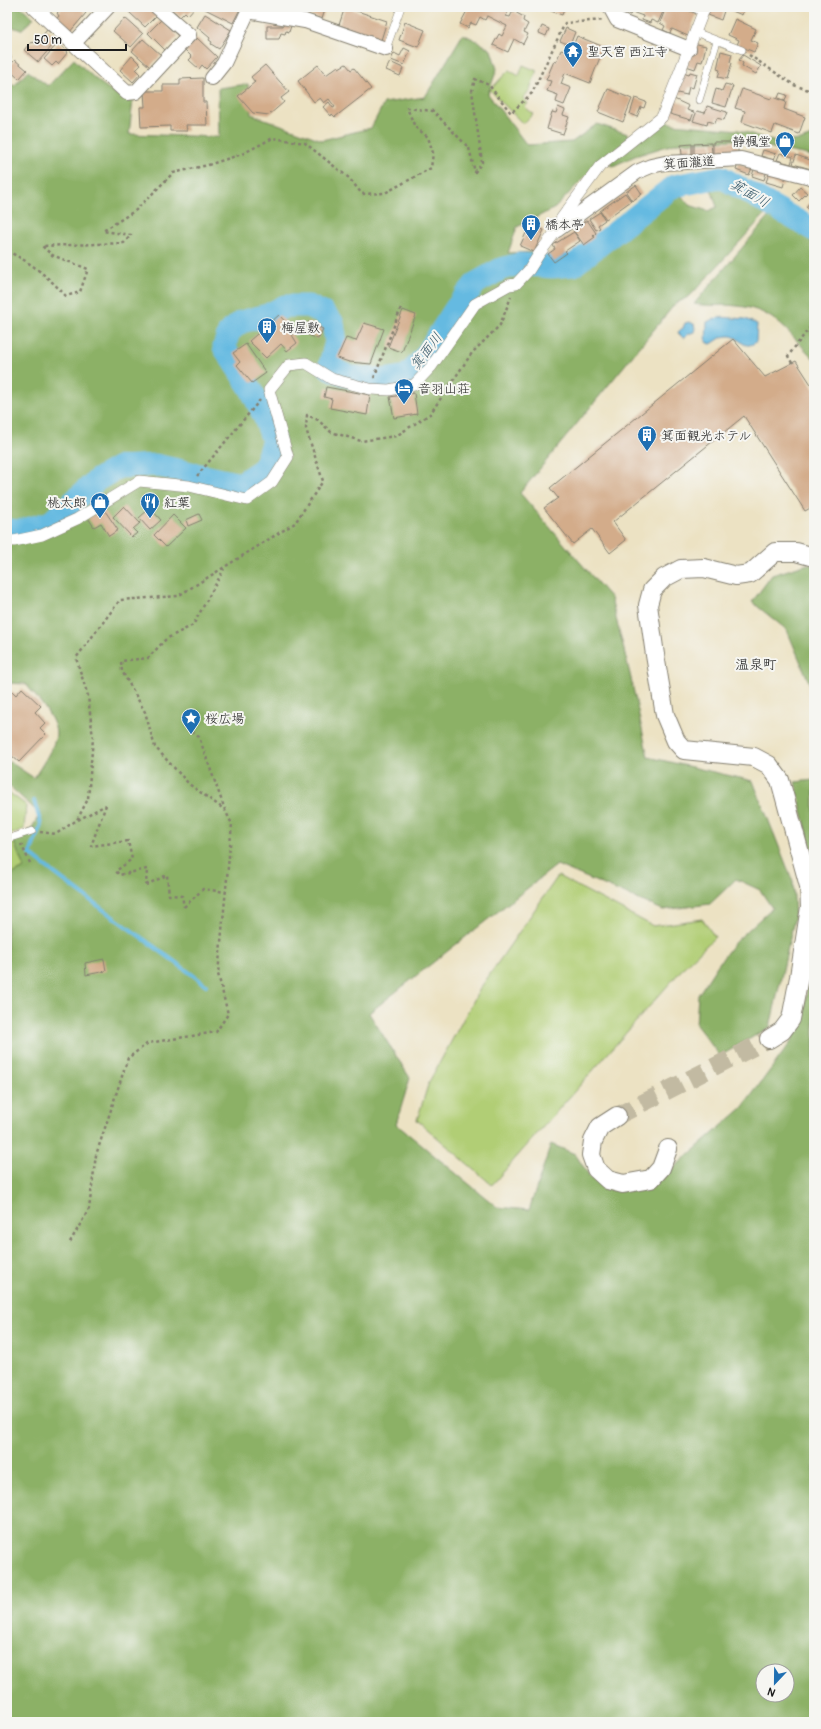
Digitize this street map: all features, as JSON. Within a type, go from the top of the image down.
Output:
[{"type":"street","points":[[34,7],[127,93],[136,92],[189,35],[157,7]]},
{"type":"street","points":[[74,43],[108,7]]},
{"type":"street","points":[[610,7],[616,20],[689,49]]},
{"type":"street","points":[[212,78],[224,63],[249,9],[306,21],[386,49]]},
{"type":"street","points":[[7,540],[14,541],[42,535],[78,519],[139,481],[189,486],[247,500],[272,482],[288,457],[269,390],[289,366],[306,362],[332,379],[370,389],[389,390],[414,384],[431,367],[475,304],[509,285],[516,284],[529,270],[557,230],[561,219],[600,166],[662,116],[704,10]]},
{"type":"street","name":"箕面瀧道","points":[[557,230],[637,172],[651,166],[665,163],[741,159],[814,178]]},
{"type":"street","points":[[770,1039],[782,1031],[791,1019],[800,977],[810,907],[809,886],[780,780],[769,765],[754,757],[698,753],[684,750],[676,741],[665,715],[654,655],[648,605],[652,590],[664,578],[681,569],[704,568],[736,576],[750,574],[775,552],[796,552],[814,557]]},
{"type":"street","points":[[618,1116],[600,1127],[593,1141],[591,1155],[596,1169],[608,1180],[623,1184],[651,1179],[661,1168],[668,1149]]},
{"type":"lane","points":[[386,49],[401,7]]},
{"type":"lane","points":[[691,7],[704,10]]},
{"type":"lane","points":[[695,32],[742,50]]},
{"type":"lane","points":[[699,100],[717,41]]},
{"type":"lane","points":[[7,838],[32,831]]},
{"type":"path","points":[[7,251],[19,256],[46,274],[66,296],[80,292],[88,269],[52,255],[42,246],[124,243],[131,235],[103,232],[136,210],[173,173],[242,154],[273,138],[305,143],[349,178],[362,194],[385,193],[431,168],[433,153],[428,137],[415,127],[407,108],[433,111],[469,148],[475,172],[482,162],[472,91],[475,79],[489,85],[511,113],[532,93],[565,23],[616,20]]},
{"type":"path","points":[[742,50],[794,85],[814,92]]},
{"type":"path","points":[[77,820],[88,799],[93,738],[88,696],[76,658],[120,600],[178,596],[295,524],[323,481],[306,429],[307,415],[318,420],[331,432],[360,440],[396,436],[430,414],[472,353],[500,325],[516,284]]},
{"type":"path","points":[[376,372],[402,305]]},
{"type":"path","points":[[792,363],[788,356],[814,322]]},
{"type":"path","points":[[192,482],[264,396]]},
{"type":"path","points":[[224,568],[193,625],[166,639],[148,658],[121,661],[122,671],[145,712],[155,747],[189,784],[225,810]]},
{"type":"path","points":[[70,1242],[89,1209],[96,1155],[128,1058],[148,1044],[216,1032],[228,1014],[218,974],[232,824],[225,810],[199,737],[192,732]]},
{"type":"path","points":[[42,832],[56,834],[77,820],[106,805],[91,846],[128,841],[132,859],[116,871],[119,875],[147,869],[146,885],[166,875],[168,895],[182,896],[184,907],[203,888],[226,892]]},
{"type":"path","points":[[17,834],[31,865]]},
{"type":"green space","points":[[7,7],[21,7],[34,18],[21,30],[7,25]]},
{"type":"green space","points":[[463,34],[491,50],[497,69],[488,94],[527,145],[572,142],[597,124],[628,134],[628,140],[597,164],[555,208],[517,227],[508,253],[536,252],[532,272],[577,270],[676,189],[689,205],[708,211],[717,207],[709,183],[722,181],[769,210],[690,296],[675,304],[520,493],[611,598],[630,674],[648,757],[753,781],[793,882],[795,916],[770,1027],[720,1056],[696,1025],[698,995],[734,943],[772,908],[760,890],[736,879],[710,904],[663,910],[557,865],[369,1013],[410,1078],[396,1124],[497,1207],[529,1210],[551,1144],[575,1154],[591,1178],[622,1190],[655,1184],[742,1108],[788,1046],[803,1020],[814,937],[814,1722],[7,1722],[7,877],[24,868],[13,840],[31,829],[40,814],[7,784],[7,763],[10,762],[34,778],[51,750],[56,734],[53,721],[49,714],[26,684],[7,683],[7,79],[14,86],[28,71],[48,86],[74,59],[108,89],[133,100],[129,134],[219,137],[218,88],[248,84],[251,114],[322,140],[371,128],[384,103],[425,97]]},
{"type":"green space","points":[[523,65],[537,71],[529,91],[523,98],[528,103],[525,107],[533,114],[523,124],[490,90],[509,70],[519,76]]},
{"type":"green space","points":[[663,119],[673,124],[739,130],[776,142],[801,140],[814,135],[814,155],[812,156],[733,140],[677,143],[635,156],[613,166],[608,164]]},
{"type":"green space","points":[[771,214],[801,231],[814,245],[814,359],[789,332],[762,312],[737,306],[694,304]]},
{"type":"green space","points":[[808,564],[814,566],[814,694],[787,630],[752,602],[772,575]]},
{"type":"green space","points":[[814,780],[814,861],[795,782]]},
{"type":"green space","points":[[7,791],[26,805],[24,829],[7,836]]},
{"type":"green space","points":[[13,840],[25,868],[7,877],[7,842]]},
{"type":"green space","points":[[558,876],[653,926],[702,919],[715,937],[685,966],[492,1185],[417,1120],[429,1082],[481,987]]},
{"type":"water","points":[[720,317],[745,319],[757,324],[756,342],[748,345],[732,336],[726,336],[711,344],[706,342],[707,322]]},
{"type":"water","points":[[689,322],[694,324],[694,332],[683,338],[678,333],[683,328],[685,323]]},
{"type":"building","points":[[63,7],[79,7],[86,13],[69,33],[55,21],[59,16],[57,13]]},
{"type":"building","points":[[133,7],[147,7],[156,16],[145,27],[129,12]]},
{"type":"building","points":[[169,7],[195,7],[188,15],[185,12],[180,17]]},
{"type":"building","points":[[201,7],[241,7],[233,23]]},
{"type":"building","points":[[305,7],[326,7],[322,19],[303,13]]},
{"type":"building","points":[[345,7],[387,21],[381,40],[339,25]]},
{"type":"building","points":[[469,7],[510,7],[506,16],[510,17],[513,11],[524,17],[523,21],[528,24],[524,32],[528,34],[523,44],[514,39],[508,52],[493,45],[499,34],[502,36],[507,26],[487,16],[485,20],[480,17],[476,25],[471,23],[468,28],[460,24]]},
{"type":"building","points":[[551,7],[565,7],[562,15],[551,11]]},
{"type":"building","points":[[621,7],[665,7],[658,23],[651,20],[650,23],[642,20],[643,16],[632,12],[630,15],[623,12],[625,9]]},
{"type":"building","points":[[666,7],[680,7],[697,14],[688,36],[672,29],[670,33],[663,30],[665,26],[660,23]]},
{"type":"building","points":[[711,7],[725,8],[721,20],[708,15]]},
{"type":"building","points":[[731,7],[745,7],[742,15],[730,10]]},
{"type":"building","points":[[205,14],[231,30],[219,49],[211,44],[212,42],[209,40],[210,38],[197,27]]},
{"type":"building","points":[[125,18],[143,34],[131,47],[113,31]]},
{"type":"building","points":[[735,19],[756,29],[751,40],[758,43],[754,52],[737,45],[739,40],[728,35]]},
{"type":"building","points":[[161,20],[178,36],[165,50],[148,33]]},
{"type":"building","points":[[405,22],[425,30],[418,47],[399,40]]},
{"type":"building","points":[[284,23],[291,26],[289,32],[286,31],[285,34],[281,33],[279,39],[267,39],[267,26],[283,26]]},
{"type":"building","points":[[542,26],[549,29],[546,36],[539,33]]},
{"type":"building","points":[[566,28],[575,32],[570,45],[560,41]]},
{"type":"building","points":[[47,30],[58,39],[38,62],[24,50],[30,43],[37,42]]},
{"type":"building","points":[[7,36],[11,58],[7,59]]},
{"type":"building","name":"聖天宮 西江寺","points":[[577,36],[604,47],[590,83],[565,73],[561,84],[571,88],[564,105],[556,102],[558,95],[547,91],[551,81],[546,80],[554,61],[556,62],[561,50],[570,53]]},
{"type":"building","points":[[197,38],[217,57],[206,69],[202,65],[199,69],[189,60],[192,57],[185,50]]},
{"type":"building","points":[[143,39],[161,55],[150,67],[132,51]]},
{"type":"building","points":[[58,43],[68,52],[58,64],[56,62],[52,66],[44,59]]},
{"type":"building","points":[[693,43],[706,46],[702,62],[698,61],[695,69],[686,66]]},
{"type":"building","points":[[404,48],[410,51],[404,65],[391,60],[394,53],[400,56]]},
{"type":"building","points":[[721,51],[732,54],[730,62],[732,63],[727,79],[718,77],[720,70],[717,69]]},
{"type":"building","points":[[743,55],[761,66],[756,74],[742,66],[743,63],[739,60]]},
{"type":"building","points":[[132,56],[141,65],[136,70],[140,74],[133,82],[120,70]]},
{"type":"building","points":[[15,60],[27,70],[19,79],[7,68]]},
{"type":"building","points":[[390,62],[403,68],[400,76],[386,70]]},
{"type":"building","points":[[346,64],[351,70],[354,68],[371,89],[335,117],[332,114],[331,116],[323,107],[329,102],[333,108],[335,107],[329,99],[324,103],[320,98],[314,102],[298,81],[318,65],[326,75],[338,66],[339,68]]},
{"type":"building","points":[[265,65],[289,92],[281,98],[284,102],[269,115],[253,113],[238,96],[255,82],[251,77]]},
{"type":"building","points":[[690,72],[697,74],[693,88],[689,87],[687,95],[677,93],[683,73],[689,75]]},
{"type":"building","points":[[203,78],[203,102],[206,102],[207,125],[186,125],[187,131],[170,131],[170,126],[141,127],[140,107],[145,107],[144,91],[163,91],[163,85],[180,85],[180,79]]},
{"type":"building","points":[[725,84],[733,86],[726,107],[712,103],[716,89],[722,91]]},
{"type":"building","points":[[608,89],[632,99],[623,122],[598,112]]},
{"type":"building","points":[[742,89],[771,99],[772,97],[786,102],[784,109],[805,117],[799,134],[775,125],[772,133],[742,122],[745,111],[735,108]]},
{"type":"building","points":[[780,93],[787,95],[785,101],[778,98]]},
{"type":"building","points":[[635,98],[646,102],[644,108],[641,107],[637,117],[630,114]]},
{"type":"building","points":[[674,99],[689,106],[687,110],[694,112],[691,120],[670,114]]},
{"type":"building","points":[[707,106],[727,112],[724,120],[717,118],[715,123],[708,121],[707,125],[693,121],[697,111],[705,113]]},
{"type":"building","points":[[558,107],[565,110],[563,115],[569,117],[563,134],[547,129],[552,112],[556,113]]},
{"type":"building","points":[[713,142],[738,142],[738,154],[713,154]]},
{"type":"building","points":[[711,143],[712,153],[694,154],[694,144]]},
{"type":"building","points":[[692,144],[692,154],[682,155],[681,145]]},
{"type":"building","points":[[763,150],[776,154],[774,160],[761,156]]},
{"type":"building","name":"静楓堂","points":[[780,153],[793,157],[791,164],[777,160]]},
{"type":"building","points":[[796,155],[813,161],[811,169],[793,164]]},
{"type":"building","points":[[738,163],[752,168],[749,175],[736,170]]},
{"type":"building","points":[[755,166],[767,170],[764,180],[752,176]]},
{"type":"building","points":[[770,171],[786,176],[783,187],[766,182]]},
{"type":"building","points":[[636,185],[642,194],[632,201],[626,192]]},
{"type":"building","points":[[800,187],[807,193],[799,201],[793,195]]},
{"type":"building","points":[[625,193],[631,201],[606,219],[600,211]]},
{"type":"building","points":[[814,197],[814,213],[806,207]]},
{"type":"building","points":[[600,212],[605,220],[598,225],[600,228],[596,230],[589,219]]},
{"type":"building","points":[[587,220],[596,233],[593,236],[595,237],[584,245],[573,230]]},
{"type":"building","name":"橋本亭","points":[[537,227],[544,230],[534,252],[520,246],[526,233],[534,236]]},
{"type":"building","points":[[574,232],[580,241],[565,251],[567,253],[554,262],[548,254],[555,249],[553,245]]},
{"type":"building","points":[[403,310],[416,315],[402,352],[388,347]]},
{"type":"building","points":[[279,315],[295,332],[292,335],[297,343],[287,351],[281,344],[266,358],[249,341]]},
{"type":"building","points":[[308,322],[323,329],[318,339],[303,333]]},
{"type":"building","points":[[364,323],[384,329],[371,364],[349,362],[337,358],[346,338],[356,341]]},
{"type":"building","name":"箕面観光ホテル","points":[[733,339],[765,377],[796,361],[814,389],[814,506],[805,511],[744,416],[613,522],[626,540],[610,553],[592,529],[573,544],[544,508],[558,498],[550,488]]},
{"type":"building","points":[[246,344],[266,373],[252,383],[237,365],[240,362],[233,353]]},
{"type":"building","points":[[326,387],[370,395],[367,415],[330,408],[332,399],[324,397]]},
{"type":"building","name":"音羽山荘","points":[[414,393],[417,414],[394,418],[390,397]]},
{"type":"building","points":[[124,506],[140,523],[133,529],[137,533],[132,537],[113,517]]},
{"type":"building","points":[[103,508],[118,530],[109,536],[101,523],[94,527],[88,518]]},
{"type":"building","points":[[150,508],[161,520],[150,530],[139,518]]},
{"type":"building","points":[[199,514],[202,520],[188,526],[186,520]]},
{"type":"building","points":[[173,515],[186,528],[166,547],[154,535]]},
{"type":"building","points":[[22,688],[41,706],[35,712],[45,723],[40,728],[46,734],[19,762],[12,756],[7,757],[7,695],[12,691],[16,695]]},
{"type":"building","points":[[104,959],[106,971],[86,975],[85,963]]},
{"type":"waterway","name":"箕面川","points":[[7,530],[20,531],[51,522],[97,480],[119,467],[155,465],[240,484],[264,468],[273,440],[264,416],[251,389],[224,347],[229,332],[241,322],[268,315],[285,306],[308,306],[323,313],[333,323],[336,342],[329,368],[351,377],[384,380],[407,376],[424,358],[456,308],[476,283],[501,269],[519,264],[552,267],[574,265],[674,186],[721,177],[814,230]]},
{"type":"waterway","points":[[34,801],[41,824],[30,854],[73,888],[206,985]]},
{"type":"tunnel","points":[[617,1116],[769,1039]]},
{"type":"place","name":"聖天宮 西江寺","points":[[573,68]]},
{"type":"place","name":"静楓堂","points":[[785,158]]},
{"type":"place","name":"橋本亭","points":[[531,241]]},
{"type":"place","name":"梅屋敷","points":[[267,344]]},
{"type":"place","name":"音羽山荘","points":[[404,405]]},
{"type":"place","name":"箕面観光ホテル","points":[[647,452]]},
{"type":"place","name":"桃太郎","points":[[100,519]]},
{"type":"place","name":"紅葉","points":[[150,519]]},
{"type":"place","name":"桜広場","points":[[191,735]]},
{"type":"district","name":"温泉町","points":[[756,664]]}]
